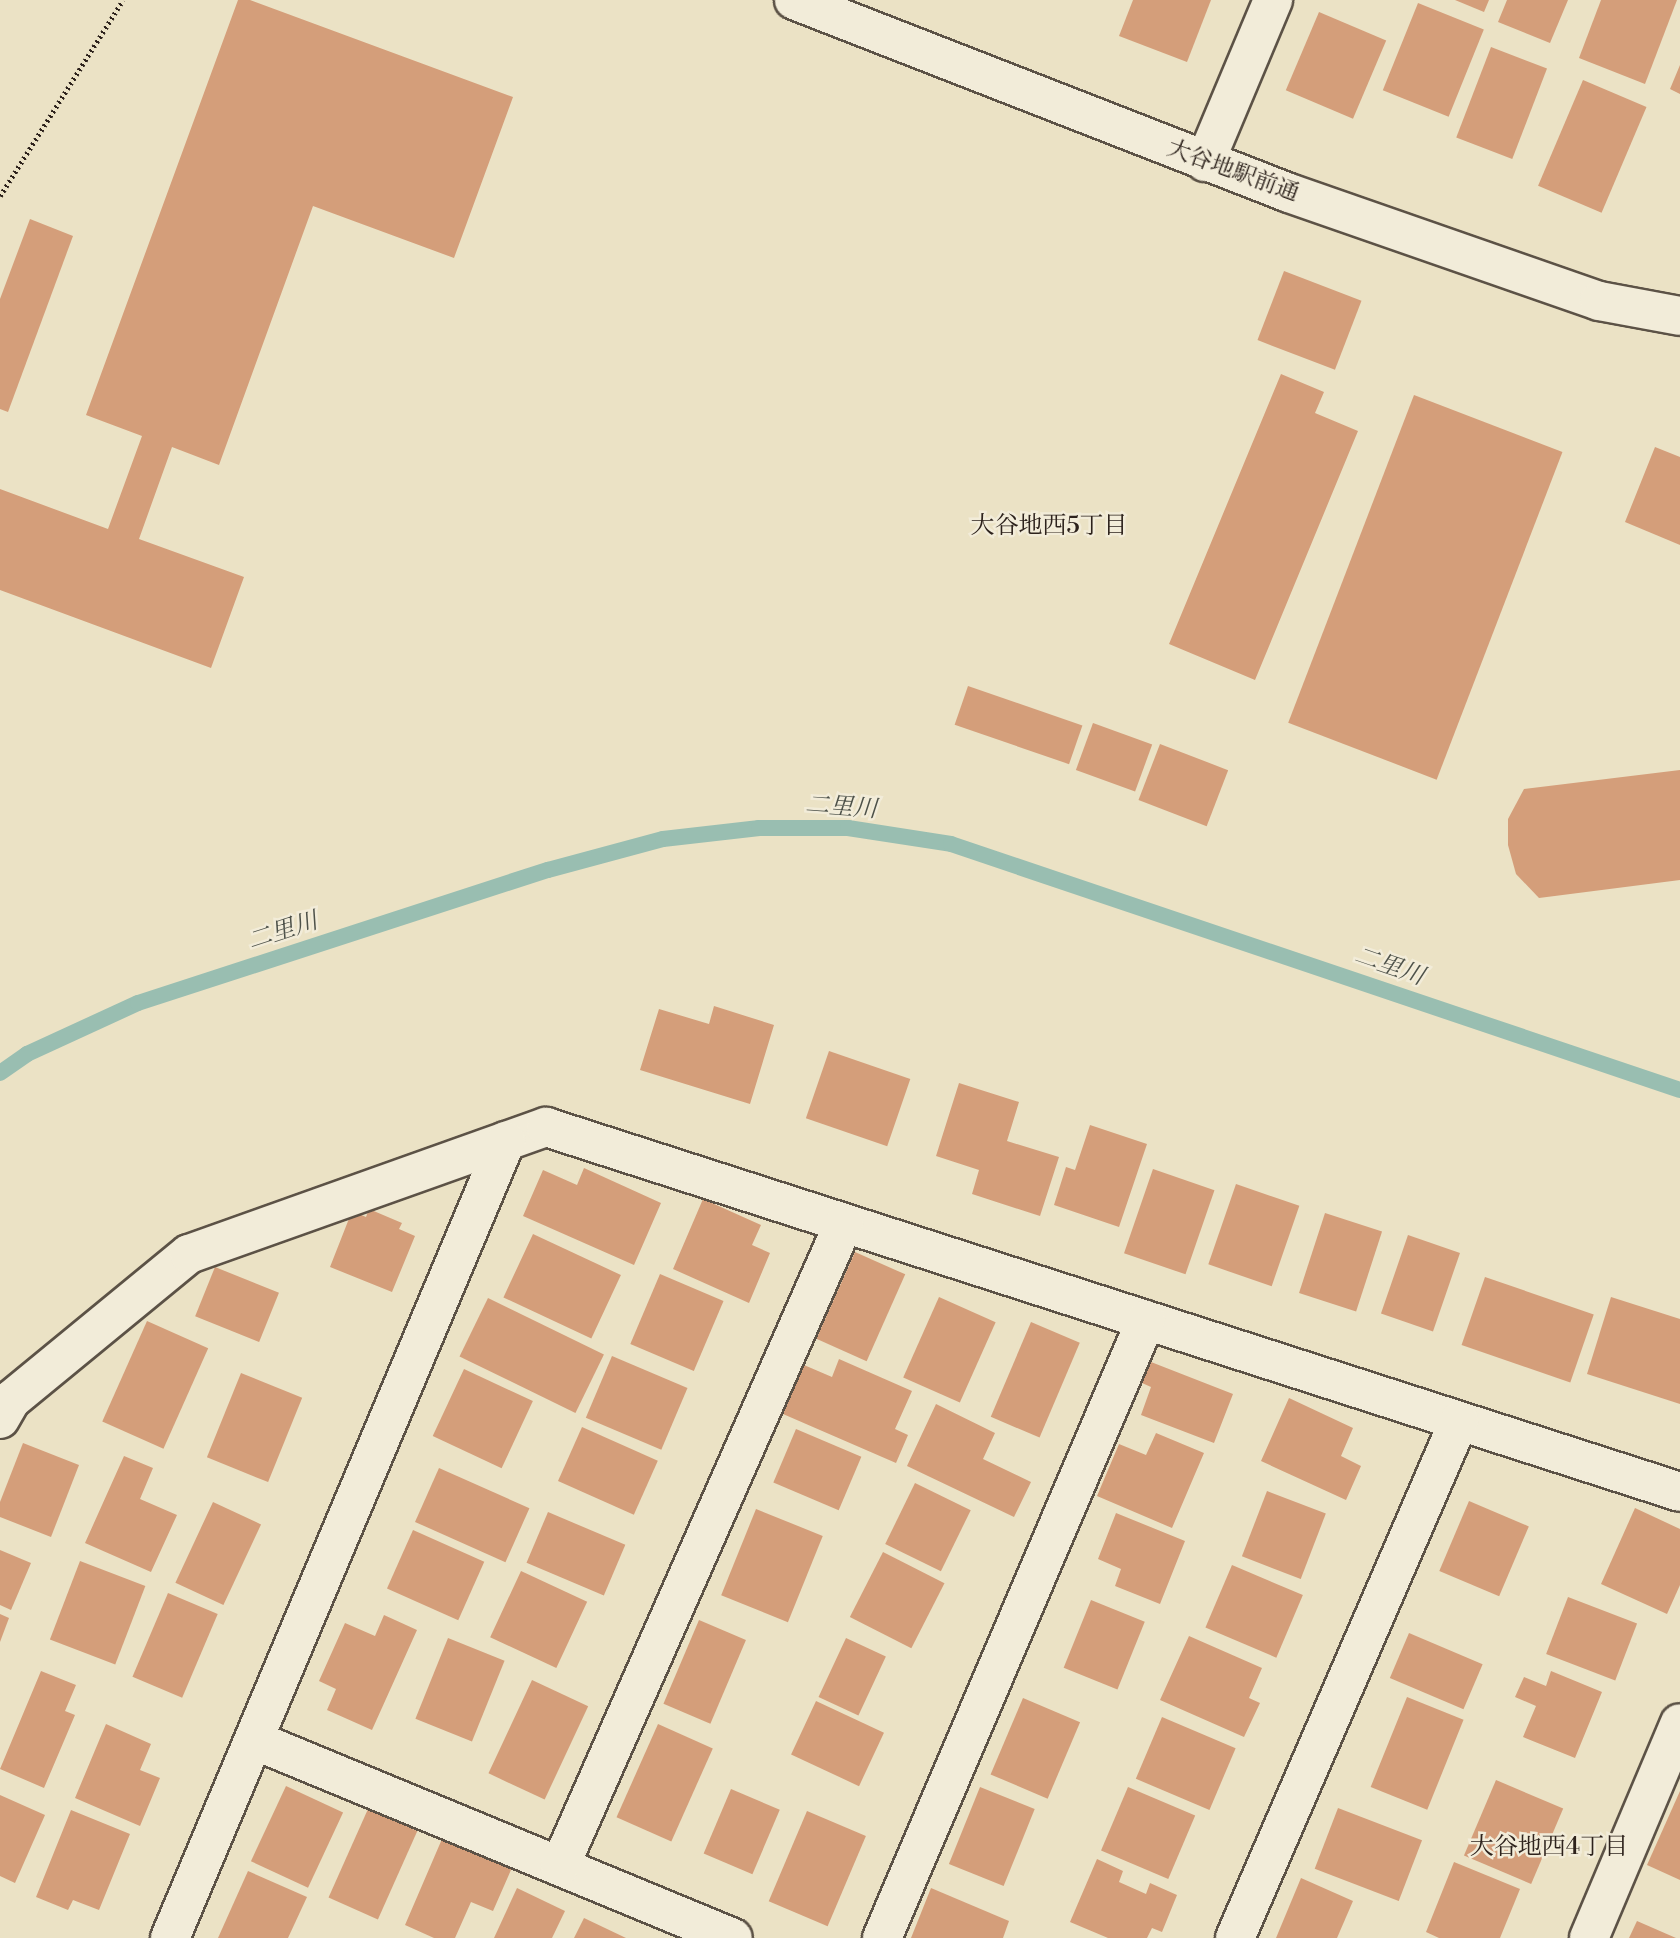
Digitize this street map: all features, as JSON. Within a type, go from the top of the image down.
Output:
[{"type":"street","name":"大谷地駅前通","points":[[794,0],[1205,162],[1599,301],[1680,316]]},
{"type":"street","points":[[1205,162],[1273,0]]},
{"type":"street","points":[[0,1419],[11,1400],[189,1254],[546,1127],[1680,1492]]},
{"type":"street","points":[[170,1938],[506,1141]]},
{"type":"street","points":[[560,1866],[844,1223]]},
{"type":"street","points":[[882,1938],[1146,1320]]},
{"type":"street","points":[[1235,1938],[1459,1421]]},
{"type":"street","points":[[1589,1938],[1680,1723]]},
{"type":"street","points":[[254,1740],[733,1938]]},
{"type":"path","points":[[0,196],[123,0]]},
{"type":"building","points":[[238,0],[250,0],[513,97],[454,258],[313,206],[219,465],[172,447],[139,539],[244,577],[211,668],[0,590],[0,489],[108,529],[142,436],[86,415]]},
{"type":"building","points":[[1133,0],[1211,0],[1187,62],[1119,36]]},
{"type":"building","points":[[1455,0],[1489,0],[1484,12]]},
{"type":"building","points":[[1507,0],[1568,0],[1550,43],[1498,22]]},
{"type":"building","points":[[1601,0],[1677,0],[1645,84],[1579,58]]},
{"type":"building","points":[[1418,3],[1484,30],[1449,117],[1383,90]]},
{"type":"building","points":[[1319,12],[1386,41],[1353,119],[1286,90]]},
{"type":"building","points":[[1491,47],[1547,69],[1512,159],[1456,138]]},
{"type":"building","points":[[1680,65],[1680,94],[1670,89]]},
{"type":"building","points":[[1583,80],[1647,107],[1602,213],[1538,186]]},
{"type":"building","points":[[30,219],[73,236],[8,412],[0,409],[0,299]]},
{"type":"building","points":[[1284,271],[1361,301],[1335,370],[1257,340]]},
{"type":"building","points":[[1281,374],[1324,392],[1315,413],[1358,431],[1255,680],[1169,644]]},
{"type":"building","points":[[1414,395],[1562,452],[1437,780],[1288,723]]},
{"type":"building","points":[[1655,447],[1680,457],[1680,545],[1625,522]]},
{"type":"building","points":[[968,686],[1082,725],[1069,764],[955,725]]},
{"type":"building","points":[[1093,723],[1152,745],[1135,792],[1076,770]]},
{"type":"building","points":[[1160,744],[1228,770],[1207,826],[1138,800]]},
{"type":"building","points":[[1680,770],[1680,880],[1539,898],[1516,874],[1508,845],[1508,819],[1524,789]]},
{"type":"building","points":[[714,1006],[774,1025],[750,1104],[640,1070],[659,1009],[709,1024]]},
{"type":"building","points":[[829,1051],[910,1079],[887,1146],[806,1118]]},
{"type":"building","points":[[959,1083],[1019,1102],[1007,1141],[1059,1157],[1040,1216],[972,1194],[979,1170],[936,1156]]},
{"type":"building","points":[[1090,1125],[1147,1144],[1119,1227],[1054,1205],[1066,1167],[1075,1170]]},
{"type":"building","points":[[584,1168],[661,1203],[634,1265],[523,1216],[543,1170],[577,1185]]},
{"type":"building","points":[[1153,1169],[1214,1190],[1185,1274],[1124,1253]]},
{"type":"building","points":[[1236,1184],[1299,1206],[1272,1286],[1208,1264]]},
{"type":"building","points":[[703,1199],[761,1225],[752,1245],[770,1253],[749,1303],[673,1269]]},
{"type":"building","points":[[369,1209],[402,1223],[399,1229],[415,1236],[392,1292],[330,1267],[352,1211],[366,1217]]},
{"type":"building","points":[[1325,1213],[1382,1232],[1356,1311],[1299,1293]]},
{"type":"building","points":[[533,1234],[621,1275],[591,1338],[503,1297]]},
{"type":"building","points":[[1408,1235],[1460,1253],[1433,1331],[1381,1313]]},
{"type":"building","points":[[855,1252],[905,1274],[867,1361],[816,1339]]},
{"type":"building","points":[[215,1267],[279,1293],[259,1342],[195,1316]]},
{"type":"building","points":[[660,1274],[724,1301],[694,1371],[630,1344]]},
{"type":"building","points":[[1485,1277],[1594,1314],[1570,1383],[1462,1345]]},
{"type":"building","points":[[939,1297],[996,1322],[960,1403],[903,1377]]},
{"type":"building","points":[[1611,1297],[1680,1319],[1680,1404],[1587,1374]]},
{"type":"building","points":[[488,1298],[604,1355],[575,1413],[460,1356]]},
{"type":"building","points":[[147,1321],[208,1348],[163,1449],[102,1421]]},
{"type":"building","points":[[1031,1322],[1080,1343],[1040,1438],[991,1417]]},
{"type":"building","points":[[612,1356],[687,1388],[661,1450],[586,1418]]},
{"type":"building","points":[[839,1359],[912,1391],[895,1429],[908,1435],[896,1463],[783,1414],[804,1365],[832,1377]]},
{"type":"building","points":[[1151,1362],[1233,1394],[1214,1443],[1141,1415],[1151,1387],[1142,1383]]},
{"type":"building","points":[[464,1369],[533,1401],[502,1468],[433,1436]]},
{"type":"building","points":[[241,1373],[302,1398],[268,1482],[207,1457]]},
{"type":"building","points":[[1289,1398],[1353,1428],[1341,1456],[1361,1466],[1346,1500],[1261,1461]]},
{"type":"building","points":[[936,1404],[995,1433],[983,1459],[1031,1482],[1014,1517],[907,1466]]},
{"type":"building","points":[[582,1427],[658,1461],[634,1515],[558,1481]]},
{"type":"building","points":[[796,1429],[861,1457],[839,1510],[773,1482]]},
{"type":"building","points":[[1156,1433],[1204,1453],[1172,1528],[1097,1496],[1119,1444],[1146,1455]]},
{"type":"building","points":[[23,1443],[79,1465],[51,1537],[0,1517],[0,1502]]},
{"type":"building","points":[[124,1456],[153,1468],[140,1499],[177,1515],[151,1572],[85,1543]]},
{"type":"building","points":[[439,1468],[529,1508],[505,1562],[415,1522]]},
{"type":"building","points":[[915,1483],[971,1510],[941,1571],[885,1544]]},
{"type":"building","points":[[1267,1491],[1326,1514],[1301,1579],[1242,1556]]},
{"type":"building","points":[[1469,1501],[1529,1526],[1499,1596],[1439,1571]]},
{"type":"building","points":[[213,1502],[261,1524],[223,1605],[175,1583]]},
{"type":"building","points":[[1635,1508],[1680,1529],[1680,1585],[1667,1614],[1601,1584]]},
{"type":"building","points":[[756,1509],[823,1536],[788,1622],[721,1595]]},
{"type":"building","points":[[548,1512],[625,1545],[604,1595],[527,1563]]},
{"type":"building","points":[[1116,1513],[1185,1541],[1160,1604],[1115,1586],[1121,1569],[1098,1559]]},
{"type":"building","points":[[413,1530],[484,1562],[458,1620],[387,1588]]},
{"type":"building","points":[[0,1550],[31,1563],[11,1610],[0,1605]]},
{"type":"building","points":[[883,1552],[944,1583],[911,1648],[850,1617]]},
{"type":"building","points":[[80,1561],[145,1586],[115,1665],[50,1639]]},
{"type":"building","points":[[1232,1565],[1303,1595],[1276,1658],[1205,1628]]},
{"type":"building","points":[[521,1571],[587,1602],[556,1668],[490,1637]]},
{"type":"building","points":[[168,1593],[218,1614],[182,1698],[132,1677]]},
{"type":"building","points":[[1568,1597],[1637,1624],[1615,1680],[1546,1654]]},
{"type":"building","points":[[1091,1600],[1145,1622],[1117,1689],[1064,1668]]},
{"type":"building","points":[[0,1614],[9,1618],[0,1642]]},
{"type":"building","points":[[384,1615],[417,1630],[372,1730],[327,1710],[336,1689],[319,1681],[345,1623],[375,1636]]},
{"type":"building","points":[[699,1620],[746,1640],[710,1724],[663,1704]]},
{"type":"building","points":[[1409,1633],[1483,1664],[1463,1709],[1390,1678]]},
{"type":"building","points":[[1189,1636],[1262,1668],[1249,1698],[1260,1703],[1244,1737],[1160,1700]]},
{"type":"building","points":[[448,1638],[505,1661],[472,1742],[415,1719]]},
{"type":"building","points":[[846,1638],[886,1657],[858,1716],[819,1697]]},
{"type":"building","points":[[41,1671],[76,1685],[65,1711],[75,1715],[44,1788],[0,1769]]},
{"type":"building","points":[[1551,1671],[1602,1692],[1575,1758],[1523,1737],[1536,1706],[1515,1697],[1524,1677],[1546,1686]]},
{"type":"building","points":[[532,1680],[588,1706],[545,1800],[488,1773]]},
{"type":"building","points":[[1407,1697],[1464,1720],[1427,1810],[1371,1787]]},
{"type":"building","points":[[1023,1698],[1080,1722],[1048,1799],[991,1774]]},
{"type":"building","points":[[816,1701],[884,1733],[859,1786],[791,1754]]},
{"type":"building","points":[[1162,1717],[1236,1748],[1209,1810],[1136,1779]]},
{"type":"building","points":[[106,1724],[151,1744],[140,1770],[160,1778],[140,1826],[75,1798]]},
{"type":"building","points":[[658,1724],[713,1748],[671,1842],[617,1817]]},
{"type":"building","points":[[1496,1780],[1563,1809],[1531,1884],[1464,1855]]},
{"type":"building","points":[[286,1786],[343,1813],[308,1888],[251,1861]]},
{"type":"building","points":[[980,1787],[1035,1809],[1004,1886],[949,1864]]},
{"type":"building","points":[[1128,1787],[1195,1816],[1168,1879],[1101,1851]]},
{"type":"building","points":[[731,1789],[780,1810],[752,1874],[704,1853]]},
{"type":"building","points":[[1680,1791],[1680,1880],[1647,1865]]},
{"type":"building","points":[[0,1795],[45,1815],[15,1883],[0,1876]]},
{"type":"building","points":[[1338,1808],[1422,1840],[1399,1901],[1315,1869]]},
{"type":"building","points":[[368,1809],[417,1831],[378,1920],[329,1898]]},
{"type":"building","points":[[71,1810],[130,1834],[99,1910],[73,1900],[68,1910],[36,1897]]},
{"type":"building","points":[[807,1811],[866,1836],[828,1926],[769,1901]]},
{"type":"building","points":[[445,1832],[514,1863],[493,1911],[471,1902],[455,1938],[434,1938],[405,1925]]},
{"type":"building","points":[[1097,1859],[1123,1871],[1119,1882],[1146,1894],[1150,1883],[1177,1895],[1162,1932],[1152,1928],[1147,1938],[1108,1938],[1070,1922]]},
{"type":"building","points":[[1454,1862],[1520,1889],[1500,1938],[1439,1938],[1426,1932]]},
{"type":"building","points":[[248,1871],[307,1897],[288,1938],[218,1938]]},
{"type":"building","points":[[1301,1878],[1353,1901],[1337,1938],[1276,1938]]},
{"type":"building","points":[[517,1888],[565,1911],[552,1938],[494,1938]]},
{"type":"building","points":[[931,1888],[1009,1921],[1003,1938],[911,1938]]},
{"type":"building","points":[[584,1918],[626,1938],[574,1938]]},
{"type":"building","points":[[1637,1921],[1676,1938],[1629,1938]]},
{"type":"waterway","name":"二里川","points":[[0,1073],[27,1054],[138,1003],[548,870],[663,839],[759,828],[848,828],[951,844],[1680,1090]]},
{"type":"district","name":"大谷地西5丁目","points":[[1049,527]]},
{"type":"district","name":"大谷地西4丁目","points":[[1549,1848]]}]
